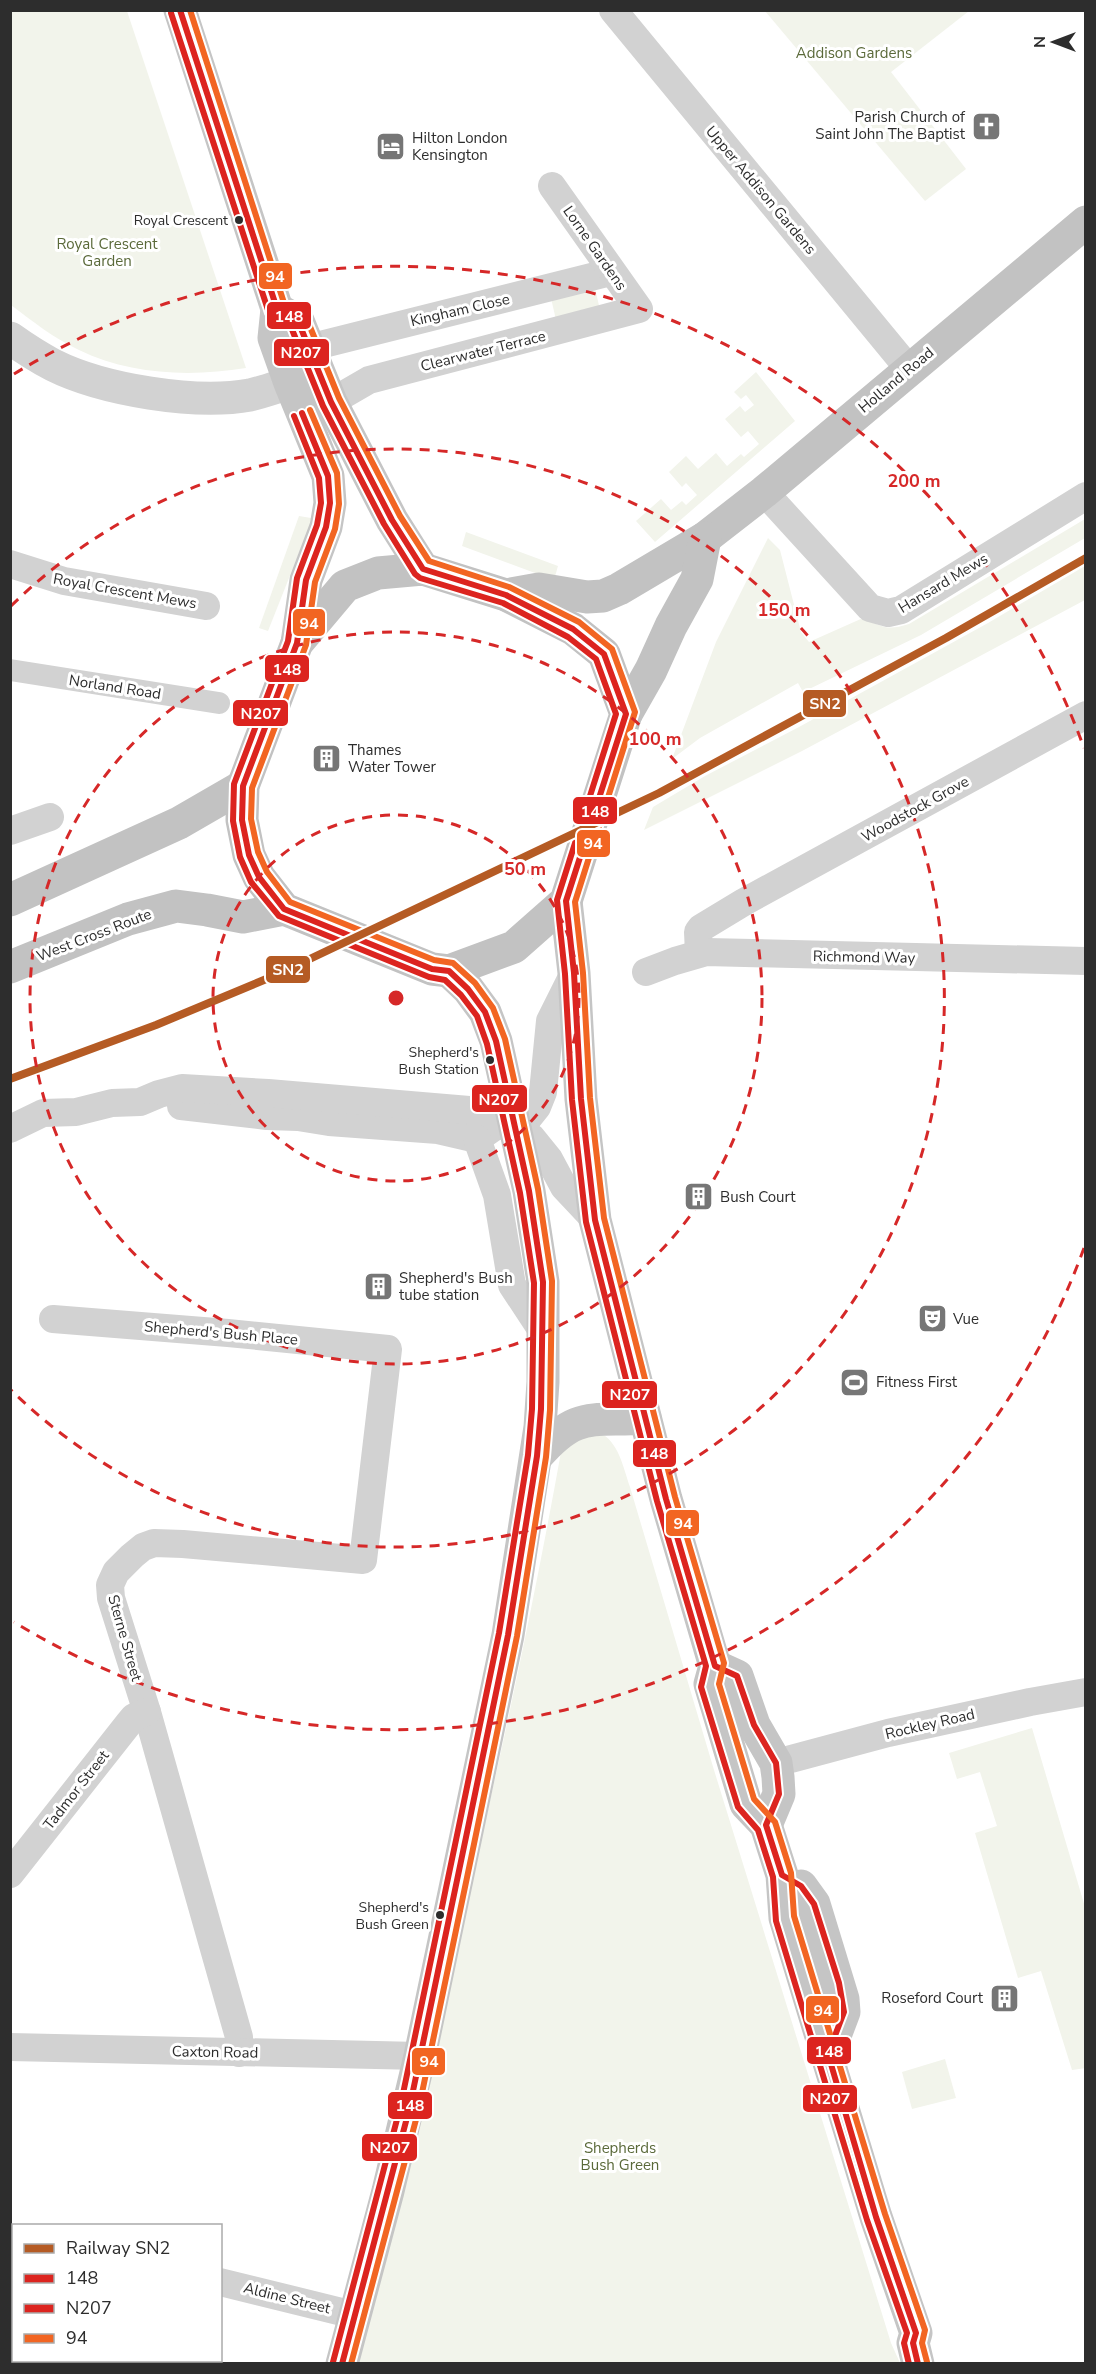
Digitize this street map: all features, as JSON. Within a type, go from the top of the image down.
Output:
[{"type":"highway","name":"Holland Road","points":[[506,595],[539,589],[587,597],[603,596],[619,589],[705,538],[764,492],[1086,222]]},
{"type":"highway","points":[[626,714],[608,663],[600,650],[573,629],[506,595],[423,569],[378,573],[345,586],[297,643],[243,786],[242,820],[249,855],[259,877],[284,909],[432,969],[449,971],[514,947],[566,901],[626,714],[697,579],[705,538]]},
{"type":"highway","points":[[10,900],[179,823],[243,786]]},
{"type":"highway","name":"West Cross Route","points":[[10,968],[128,919],[176,906],[243,917],[284,909]]},
{"type":"main road","points":[[180,10],[277,309],[274,338],[328,476],[330,503],[326,527],[306,580],[297,643]]},
{"type":"main road","points":[[277,309],[298,321],[331,402],[392,520],[423,569]]},
{"type":"main road","points":[[566,901],[581,1099],[595,1220],[678,1542],[715,1666],[710,1684],[746,1804],[766,1825],[782,1875],[785,1918],[917,2349]]},
{"type":"main road","points":[[342,2364],[388,2191],[420,2056],[508,1635],[537,1456],[543,1382],[543,1282],[529,1191],[497,1131],[496,1041],[485,1012],[468,989],[449,971]]},
{"type":"main road","points":[[537,1456],[560,1432],[576,1422],[591,1419],[645,1418]]},
{"type":"main road","points":[[715,1666],[737,1676],[754,1725],[776,1763],[779,1794],[766,1825]]},
{"type":"main road","points":[[801,1886],[814,1904],[843,1999],[844,2012],[828,2054]]},
{"type":"main road","points":[[917,2349],[925,2338],[935,2350],[941,2364]]},
{"type":"street","name":"Upper Addison Gardens","points":[[613,10],[909,369]]},
{"type":"street","name":"Lorne Gardens","points":[[552,186],[639,309]]},
{"type":"street","name":"Kingham Close","points":[[308,348],[611,272]]},
{"type":"street","name":"Clearwater Terrace","points":[[331,402],[369,380],[639,309]]},
{"type":"street","points":[[10,338],[54,366],[130,390],[219,398],[250,394],[290,383]]},
{"type":"street","name":"Hansard Mews","points":[[764,492],[870,608],[888,613],[901,610],[1086,496]]},
{"type":"street","name":"Royal Crescent Mews","points":[[10,564],[64,581],[206,606]]},
{"type":"street","name":"Norland Road","points":[[10,670],[219,703]]},
{"type":"street","name":"Woodstock Grove","points":[[699,953],[698,932],[701,928],[744,902],[1086,715]]},
{"type":"street","points":[[10,831],[50,817]]},
{"type":"street","points":[[744,902],[739,913],[738,933],[740,942],[751,954]]},
{"type":"street","name":"Richmond Way","points":[[646,972],[699,953],[1086,961]]},
{"type":"street","points":[[497,1131],[529,1118],[543,1092],[550,1021],[573,973]]},
{"type":"street","points":[[10,1129],[43,1113],[76,1112],[112,1103],[140,1102],[182,1088],[469,1110],[497,1131],[532,1138],[541,1148],[564,1187],[595,1220]]},
{"type":"street","name":"Shepherd's Bush Place","points":[[53,1319],[388,1349]]},
{"type":"street","name":"Sterne Street","points":[[239,2053],[239,2037],[147,1712],[111,1598],[110,1585],[116,1572],[132,1556],[143,1547],[154,1544],[183,1544],[363,1560],[388,1349]]},
{"type":"street","name":"Rockley Road","points":[[776,1763],[888,1733],[1086,1692]]},
{"type":"street","name":"Tadmor Street","points":[[10,1874],[134,1717],[147,1712]]},
{"type":"street","name":"Caxton Road","points":[[10,2047],[420,2056]]},
{"type":"street","name":"Aldine Street","points":[[222,2282],[354,2315]]},
{"type":"green space","name":"Royal Crescent Garden","points":[[11,10],[127,11],[246,368],[182,373],[119,365],[70,346],[11,305]]},
{"type":"green space","name":"Addison Gardens","points":[[765,11],[969,11],[891,72],[966,169],[925,201]]},
{"type":"green space","points":[[595,288],[600,310],[556,320],[551,298]]},
{"type":"green space","points":[[756,372],[795,421],[655,542],[636,521],[661,499],[671,510],[682,501],[686,505],[697,495],[686,483],[682,487],[669,472],[686,456],[698,469],[716,453],[727,466],[741,454],[744,457],[759,444],[748,431],[741,437],[725,419],[740,406],[745,412],[754,405],[746,395],[741,399],[734,392]]},
{"type":"green space","points":[[299,516],[311,518],[310,525],[268,631],[259,628]]},
{"type":"green space","points":[[1085,519],[1085,538],[921,635],[803,692],[798,683],[700,738],[672,759],[716,642],[768,538],[780,550],[801,632],[809,642],[863,618],[885,627],[909,624]]},
{"type":"green space","points":[[466,532],[558,566],[554,580],[462,546]]},
{"type":"green space","points":[[1085,566],[1085,600],[802,751],[644,830],[653,807],[705,776],[988,623]]},
{"type":"green space","name":"Shepherds Bush Green","points":[[599,1432],[606,1436],[616,1449],[625,1471],[714,1770],[891,2343],[900,2363],[356,2364],[491,1796],[561,1452],[565,1444]]},
{"type":"green space","points":[[1032,1728],[1085,1907],[1086,2068],[1072,2070],[1041,1971],[1018,1978],[975,1833],[997,1826],[980,1772],[957,1779],[949,1753]]},
{"type":"green space","points":[[945,2059],[956,2098],[912,2109],[902,2072]]},
{"type":"rail line","name":"SN2","points":[[10,1079],[156,1025],[276,975],[659,793],[946,638],[1086,558]]},
{"type":"transit line","name":"148","points":[[180,10],[277,309],[298,321],[331,402],[392,520],[423,569],[506,595],[573,629],[604,654],[626,714],[566,901],[574,973],[581,1099],[595,1220],[666,1499],[715,1666],[737,1676],[754,1725],[776,1763],[779,1794],[766,1825],[782,1875],[801,1886],[814,1904],[839,1983],[844,2012],[828,2054],[876,2217],[916,2333],[913,2343],[918,2364]]},
{"type":"transit line","name":"94","points":[[190,10],[284,303],[306,317],[339,398],[400,516],[429,561],[509,587],[579,622],[612,649],[635,712],[575,902],[583,973],[590,1098],[604,1218],[675,1497],[724,1663],[719,1684],[754,1799],[775,1822],[791,1873],[794,1916],[885,2214],[925,2330],[922,2343],[927,2362]]},
{"type":"transit line","name":"N207","points":[[171,13],[269,313],[291,327],[323,406],[384,524],[415,574],[420,578],[503,603],[568,637],[596,659],[616,714],[557,900],[565,974],[572,1100],[586,1222],[657,1501],[706,1666],[701,1687],[738,1807],[758,1830],[773,1877],[776,1921],[867,2220],[907,2333],[904,2343],[909,2364]]},
{"type":"transit line","name":"94","points":[[310,410],[337,473],[339,504],[335,529],[315,582],[306,645],[252,788],[251,819],[258,852],[267,872],[290,902],[434,960],[453,963],[475,983],[493,1008],[505,1039],[538,1189],[552,1281],[550,1410],[546,1457],[517,1636],[418,2112],[351,2364]]},
{"type":"transit line","name":"148","points":[[302,413],[328,476],[330,503],[326,527],[306,580],[297,643],[243,786],[242,820],[249,855],[259,877],[284,909],[432,969],[449,971],[468,989],[485,1012],[496,1041],[529,1191],[543,1282],[541,1409],[537,1456],[508,1635],[409,2110],[342,2364]]},
{"type":"transit line","name":"N207","points":[[294,416],[319,478],[321,503],[317,525],[297,578],[288,641],[234,784],[233,821],[240,857],[251,882],[279,916],[429,977],[445,980],[461,995],[477,1016],[487,1044],[520,1193],[534,1283],[532,1409],[528,1455],[499,1633],[400,2108],[333,2362]]},
{"type":"place","name":"Parish Church of Saint John The Baptist","points":[[986,126]]},
{"type":"place","name":"Hilton London Kensington","points":[[391,147]]},
{"type":"place","name":"Royal Crescent","points":[[239,220]]},
{"type":"place","name":"Thames Water Tower","points":[[327,759]]},
{"type":"place","name":"Shepherd's Bush Station","points":[[490,1060]]},
{"type":"place","name":"Bush Court","points":[[699,1197]]},
{"type":"place","name":"Shepherd's Bush tube station","points":[[378,1287]]},
{"type":"place","name":"Vue","points":[[932,1319]]},
{"type":"place","name":"Fitness First","points":[[855,1382]]},
{"type":"place","name":"Shepherd's Bush Green","points":[[440,1915]]},
{"type":"place","name":"Roseford Court","points":[[1004,1998]]}]
